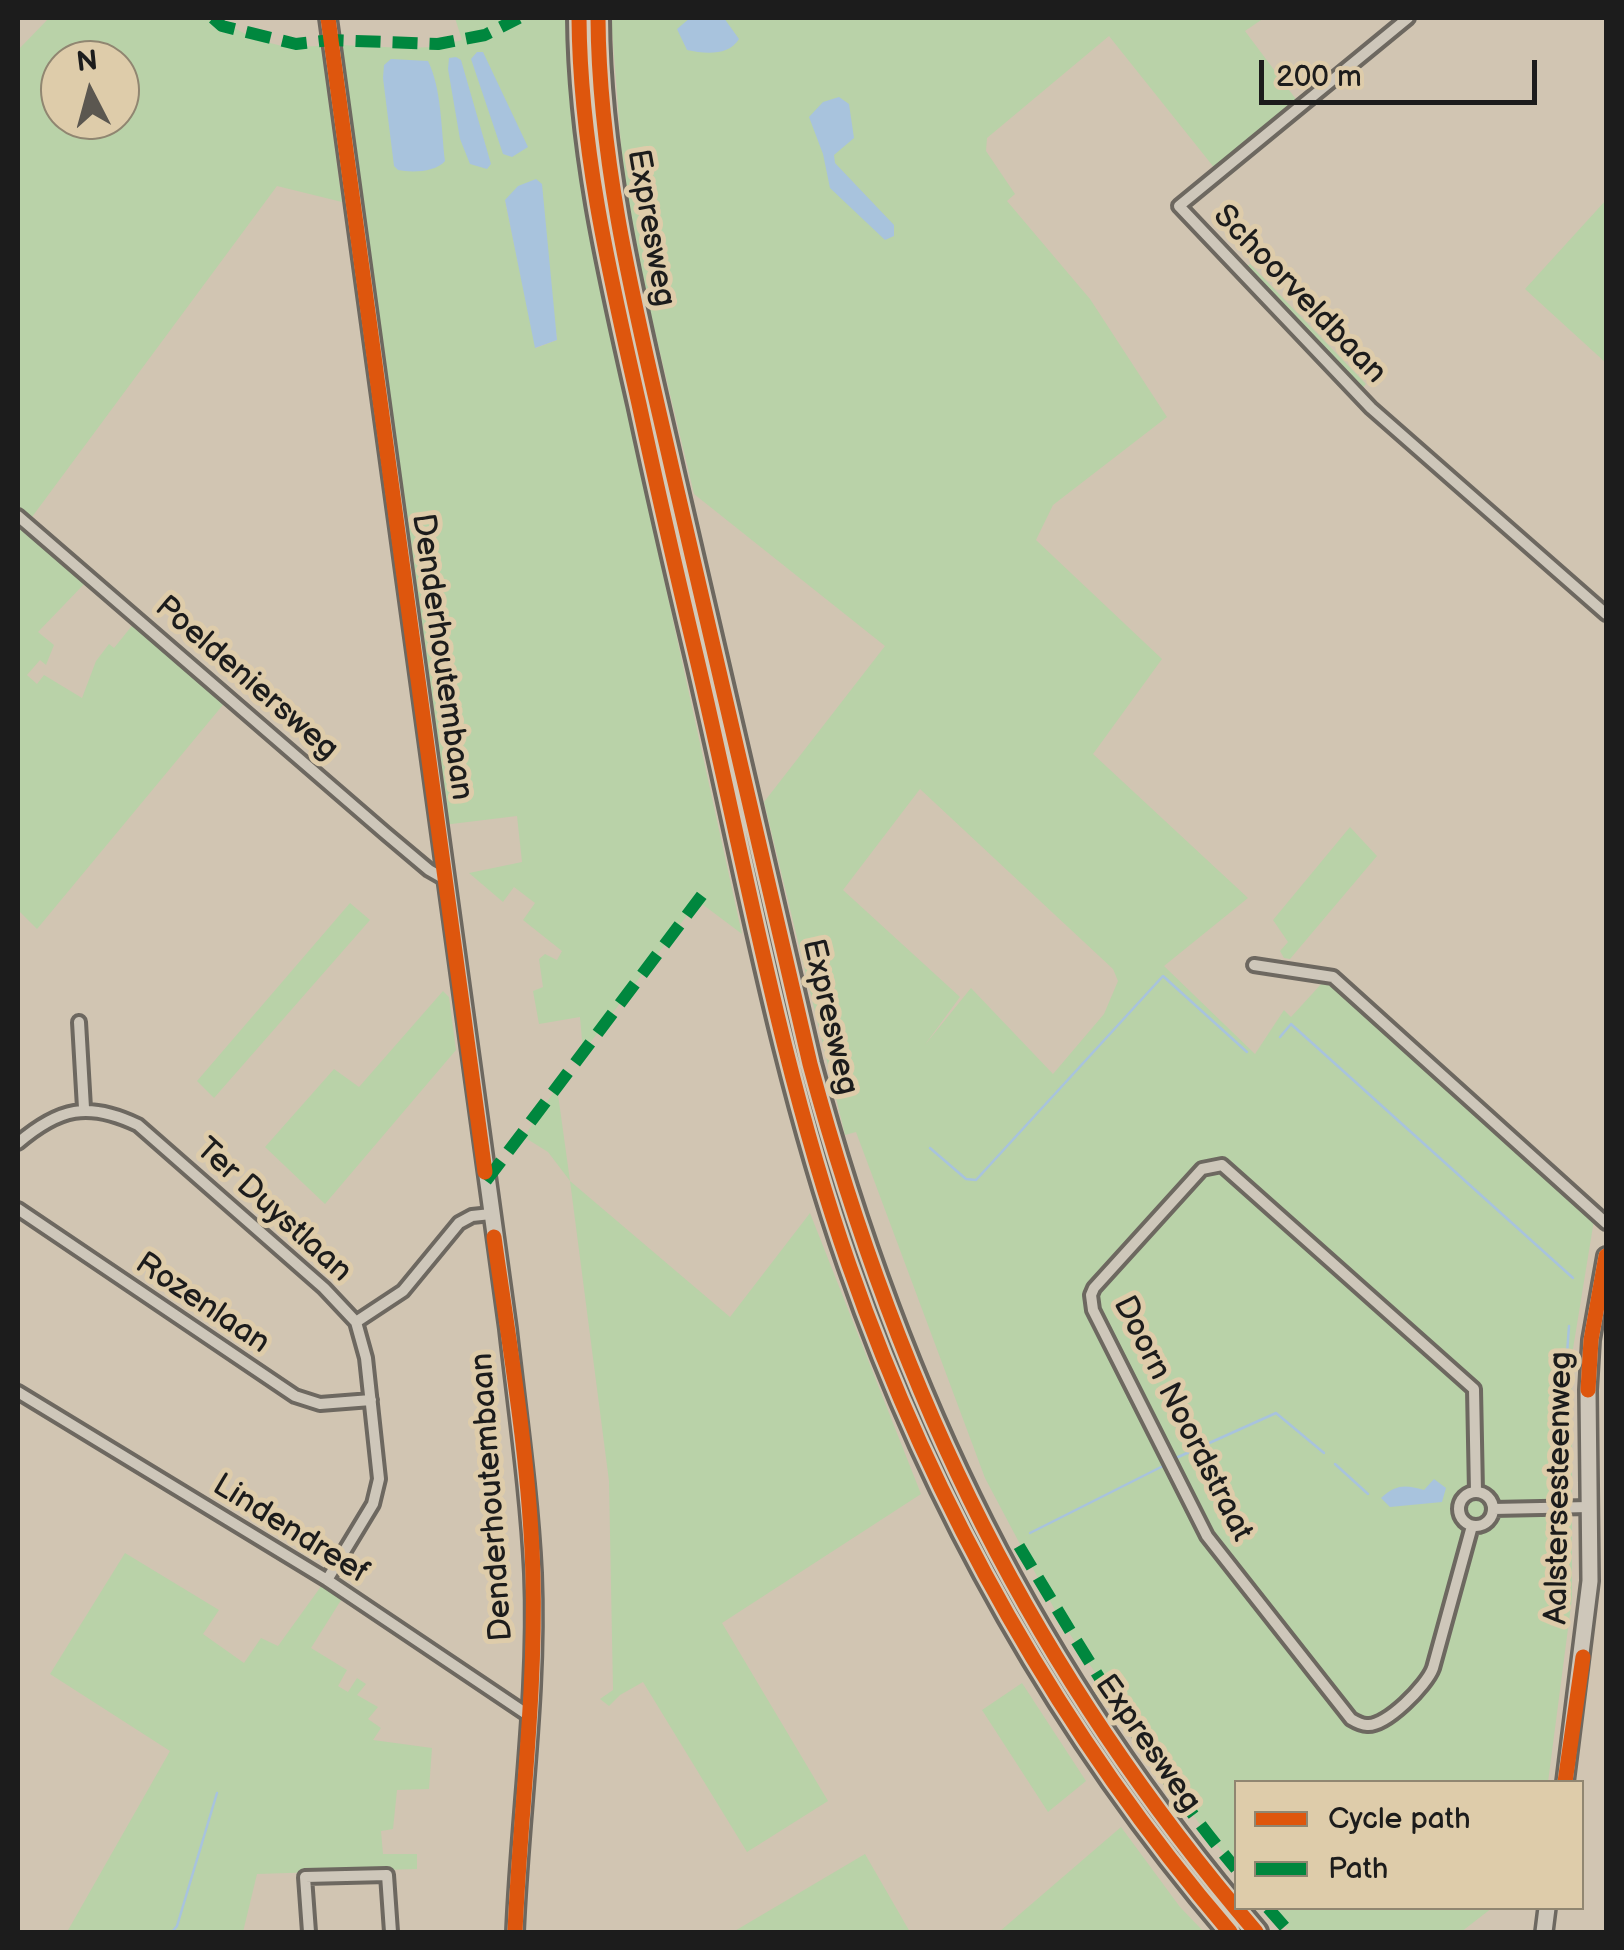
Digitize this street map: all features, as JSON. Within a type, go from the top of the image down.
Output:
[{"type":"highway","name":"Expresweg","points":[[579,18],[586,136],[614,303],[792,1072],[848,1262],[931,1467],[1014,1624],[1084,1738],[1167,1856],[1230,1932]]},
{"type":"highway","name":"Expresweg","points":[[598,18],[609,158],[633,299],[810,1064],[867,1255],[890,1321],[948,1458],[1036,1626],[1142,1790],[1234,1905]]},
{"type":"highway","name":"Expresweg","points":[[1238,1910],[1256,1932]]},
{"type":"street","name":"Denderhoutembaan","points":[[328,18],[508,1330],[533,1575],[531,1717],[515,1932]]},
{"type":"street","name":"Schoorveldbaan","points":[[1408,18],[1179,206],[1371,408],[1606,614]]},
{"type":"street","name":"Poeldeniersweg","points":[[18,516],[385,834],[443,878]]},
{"type":"street","points":[[1254,965],[1333,977],[1606,1223]]},
{"type":"street","points":[[18,1143],[37,1127],[84,1108],[79,1022]]},
{"type":"street","name":"Ter Duystlaan","points":[[84,1108],[122,1117],[157,1140],[324,1288],[356,1322],[366,1358],[380,1467],[377,1492],[366,1516],[327,1580]]},
{"type":"street","name":"Doorn Noordstraat","points":[[1472,1526],[1425,1686],[1377,1724],[1367,1726],[1352,1719],[1208,1536],[1093,1310],[1094,1288],[1202,1170],[1222,1165],[1474,1389],[1476,1492]]},
{"type":"street","name":"Rozenlaan","points":[[18,1209],[295,1396],[320,1404],[370,1400]]},
{"type":"street","points":[[356,1322],[403,1290],[459,1223],[472,1216],[491,1214]]},
{"type":"street","name":"Aalstersesteenweg","points":[[1565,1780],[1588,1608],[1589,1373],[1606,1256]]},
{"type":"street","name":"Lindendreef","points":[[18,1392],[327,1580],[531,1717]]},
{"type":"street","points":[[1476,1492],[1487,1497],[1492,1510],[1485,1524],[1472,1526],[1460,1517],[1459,1505],[1465,1496],[1476,1492]]},
{"type":"street","points":[[1492,1510],[1590,1508]]},
{"type":"street","points":[[309,1932],[305,1877],[387,1875],[391,1932]]},
{"type":"green space","points":[[49,18],[217,18],[254,39],[286,47],[321,46],[342,202],[277,186],[29,521],[18,510],[18,50]]},
{"type":"green space","points":[[455,18],[569,18],[573,107],[597,275],[742,934],[698,901],[583,1052],[580,1017],[539,1024],[533,991],[543,987],[539,959],[545,954],[557,960],[562,951],[523,920],[535,903],[514,887],[503,902],[469,873],[522,862],[517,816],[443,825],[341,45],[435,47],[462,40]],"holes":[[[505,200],[553,310],[557,340],[536,348]]]},
{"type":"green space","points":[[611,18],[1264,18],[1245,31],[1298,102],[1216,170],[1109,36],[987,138],[986,151],[1015,194],[1007,201],[1090,299],[1167,417],[1053,505],[1036,540],[1162,659],[1093,754],[1248,898],[1164,966],[1255,1054],[1284,1010],[1291,1017],[1323,982],[1333,983],[1594,1220],[1572,1355],[1572,1598],[1548,1780],[1234,1780],[1234,1866],[1201,1826],[1057,1614],[985,1478],[856,1132],[845,1135],[764,802],[885,646],[694,494],[633,240],[624,183]],"holes":[[[920,789],[1113,969],[1118,981],[1104,1014],[1053,1074],[971,988],[924,1046],[960,997],[843,890]]]},
{"type":"green space","points":[[1606,200],[1606,363],[1525,289]]},
{"type":"green space","points":[[1250,264],[1366,384],[1360,391],[1242,271]]},
{"type":"green space","points":[[18,521],[88,580],[38,632],[54,645],[46,665],[40,660],[27,675],[37,684],[44,675],[82,698],[96,661],[109,644],[114,648],[135,622],[227,700],[37,929],[18,910]]},
{"type":"green space","points":[[1350,827],[1377,856],[1290,959],[1284,958],[1280,951],[1288,942],[1273,920]]},
{"type":"green space","points":[[350,903],[370,920],[214,1098],[197,1081]]},
{"type":"green space","points":[[443,991],[449,997],[456,1050],[325,1204],[265,1147],[334,1069],[359,1087]]},
{"type":"green space","points":[[557,1087],[570,1181],[548,1152],[524,1137]]},
{"type":"green space","points":[[570,1181],[730,1317],[810,1213],[921,1494],[722,1623],[828,1801],[747,1852],[643,1682],[609,1706],[600,1699],[613,1690],[609,1481]]},
{"type":"green space","points":[[125,1553],[219,1610],[203,1634],[244,1663],[261,1638],[278,1646],[322,1585],[343,1597],[311,1648],[347,1670],[338,1686],[348,1692],[357,1678],[366,1684],[357,1695],[378,1707],[368,1719],[381,1728],[373,1740],[432,1748],[429,1789],[397,1790],[393,1829],[381,1831],[383,1854],[417,1854],[417,1869],[257,1874],[243,1932],[67,1932],[170,1751],[50,1674]]},
{"type":"green space","points":[[1022,1683],[1086,1781],[1048,1812],[982,1710]]},
{"type":"green space","points":[[1121,1827],[1180,1907],[1204,1932],[999,1932]]},
{"type":"green space","points":[[865,1854],[910,1932],[733,1932]]},
{"type":"green space","points":[[1272,1910],[1489,1910],[1461,1932],[1290,1932]]},
{"type":"water","points":[[690,18],[724,18],[739,39],[723,51],[687,50],[677,29]]},
{"type":"water","points":[[477,52],[483,52],[528,147],[512,157],[503,154],[471,59]]},
{"type":"water","points":[[449,58],[461,60],[491,164],[487,169],[470,164],[460,139],[448,69]]},
{"type":"water","points":[[391,59],[428,61],[433,72],[445,161],[436,167],[410,171],[394,166],[383,78],[384,65]]},
{"type":"water","points":[[839,97],[849,104],[854,138],[834,155],[835,163],[894,225],[894,236],[885,240],[830,188],[809,117],[823,102]]},
{"type":"water","points":[[536,179],[542,184],[557,340],[535,348],[505,200],[518,186]]},
{"type":"water","points":[[1434,1479],[1446,1488],[1442,1502],[1390,1507],[1381,1498],[1401,1487],[1424,1490]]},
{"type":"waterway","points":[[930,1148],[966,1179],[976,1180],[1163,976],[1247,1052]]},
{"type":"waterway","points":[[1280,1037],[1291,1024],[1573,1278]]},
{"type":"waterway","points":[[1564,1396],[1569,1326]]},
{"type":"waterway","points":[[1564,1405],[1565,1484]]},
{"type":"waterway","points":[[1176,1458],[1276,1413],[1324,1453]]},
{"type":"waterway","points":[[1335,1464],[1368,1494]]},
{"type":"waterway","points":[[1030,1533],[1163,1466]]},
{"type":"waterway","points":[[172,1932],[217,1793]]},
{"type":"marked path","points":[[213,18],[222,26],[296,44],[331,40],[438,44],[485,35],[519,18]]},
{"type":"marked path","points":[[486,1181],[708,887]]},
{"type":"marked path","points":[[1019,1546],[1149,1752],[1234,1866]]},
{"type":"marked path","points":[[1270,1910],[1289,1932]]},
{"type":"cycle path","points":[[328,18],[485,1172]]},
{"type":"cycle path","points":[[579,18],[591,164],[618,308],[783,1039],[849,1265],[920,1444],[1008,1616],[1112,1780],[1230,1932]]},
{"type":"cycle path","points":[[598,18],[605,133],[635,304],[810,1064],[846,1186],[886,1303],[931,1415],[982,1524],[1040,1630],[1104,1733],[1234,1905]]},
{"type":"cycle path","points":[[494,1237],[524,1449],[533,1576],[530,1710],[515,1932]]},
{"type":"cycle path","points":[[1588,1390],[1591,1340],[1606,1256]]},
{"type":"cycle path","points":[[1565,1780],[1583,1657]]},
{"type":"cycle path","points":[[1238,1910],[1256,1932]]}]
